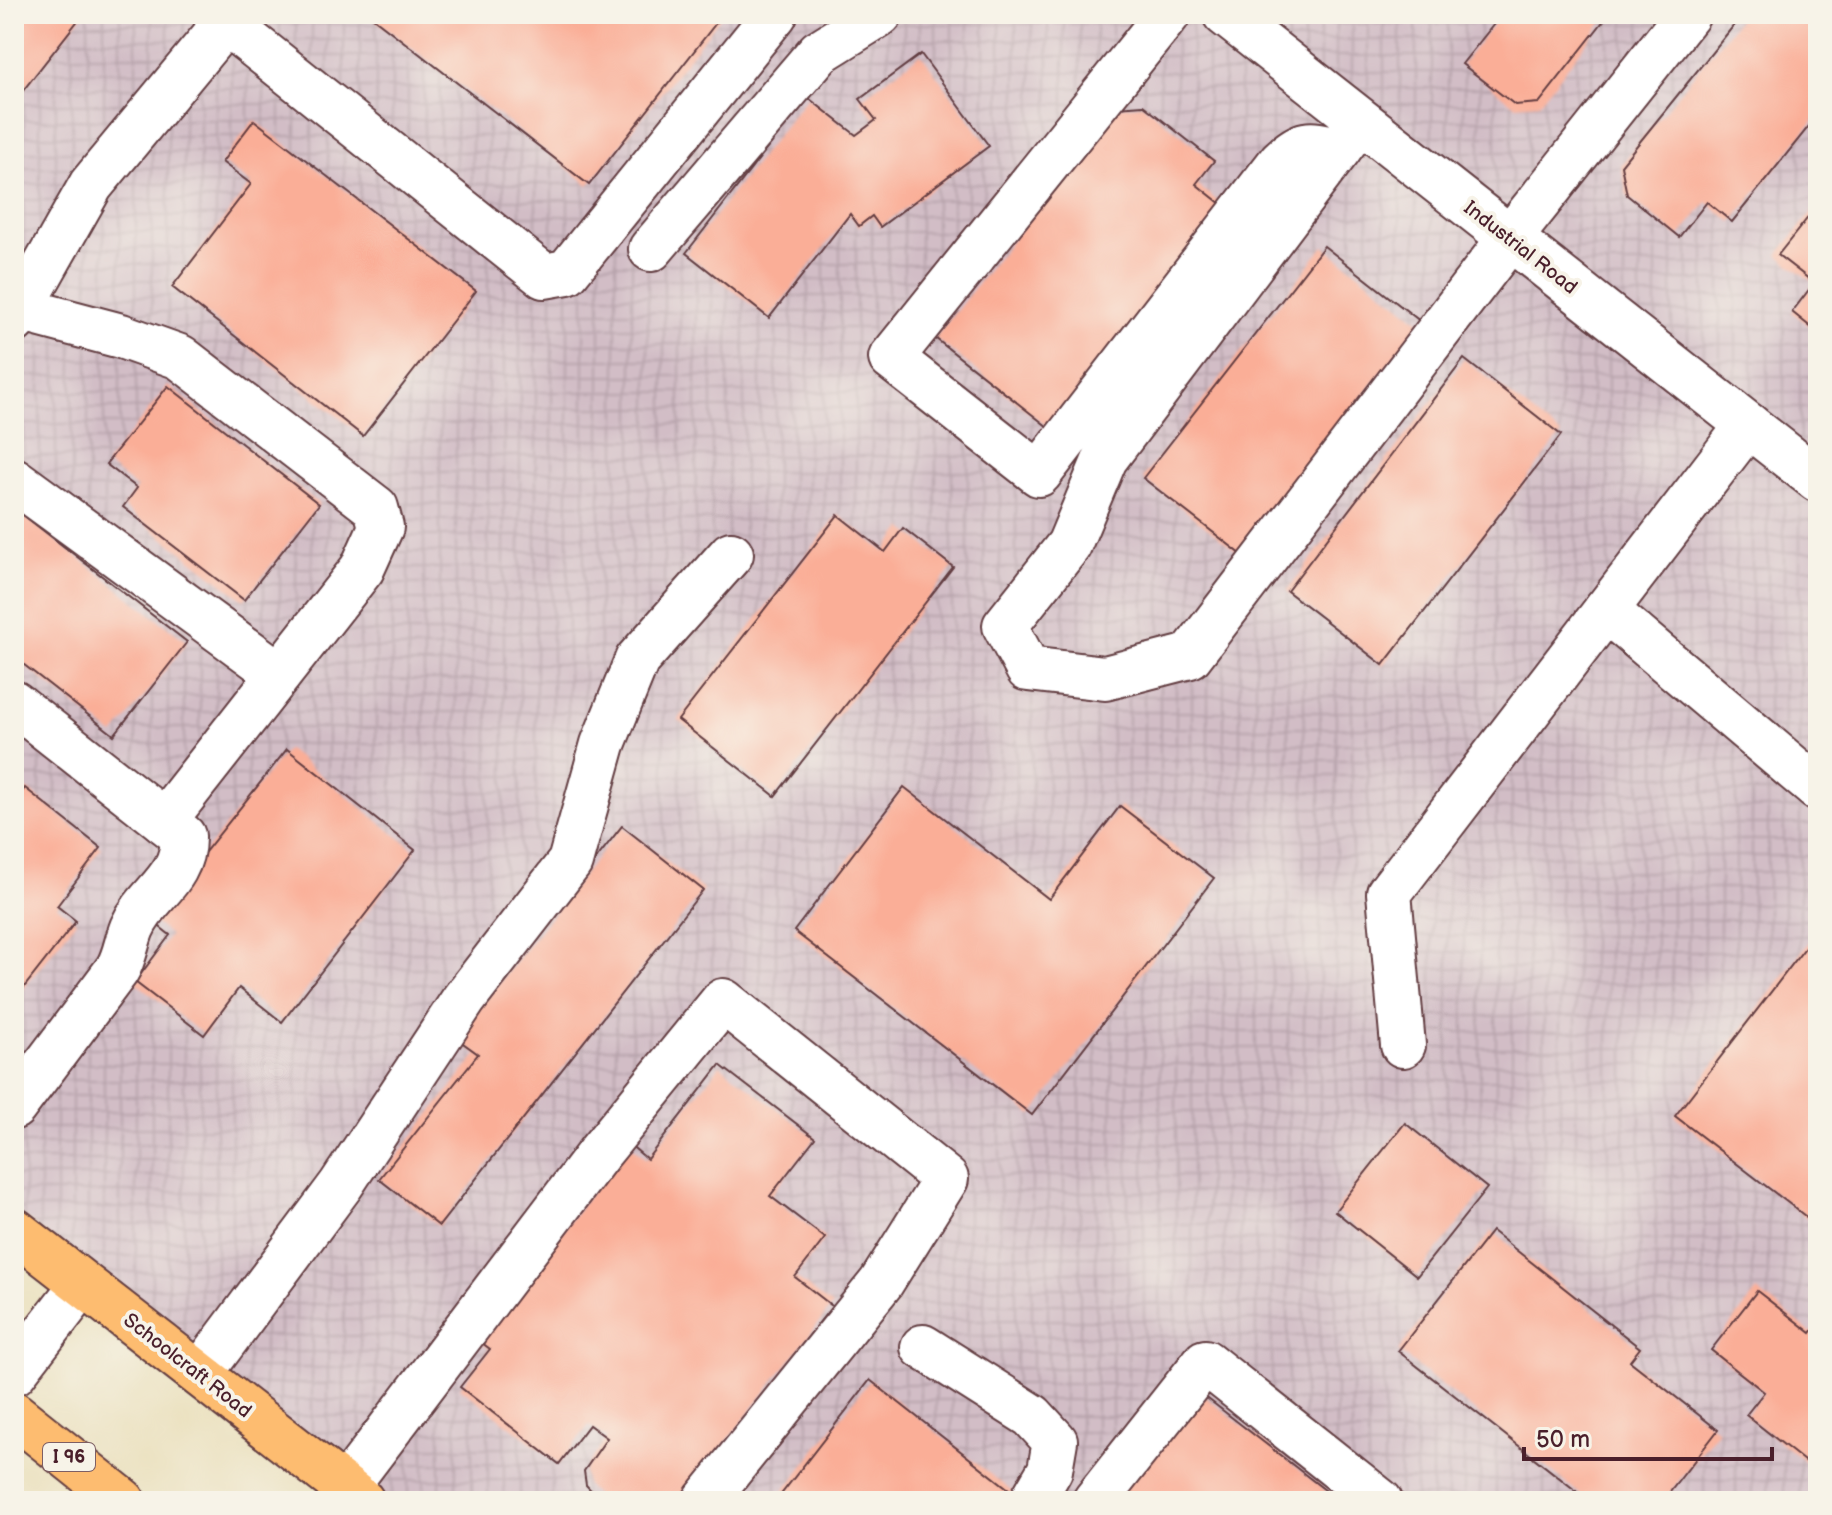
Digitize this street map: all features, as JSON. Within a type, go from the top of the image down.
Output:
[{"type":"main road","name":"Schoolcraft Road","points":[[14,1230],[353,1494]]},
{"type":"main road","name":"I 96","points":[[14,1414],[123,1501]]},
{"type":"street","points":[[164,821],[362,569],[381,527],[376,508],[180,357],[121,336],[17,308],[91,185],[220,18],[544,276],[567,272],[775,14]]},
{"type":"street","points":[[651,249],[819,52],[880,14]]},
{"type":"street","points":[[1168,14],[891,358],[1039,474],[1281,161],[1292,150],[1308,142],[1349,135]]},
{"type":"street","name":"Industrial Road","points":[[1225,14],[1349,135],[1510,238],[1818,480]]},
{"type":"street","points":[[1349,135],[1105,459],[1069,545],[1005,626],[1028,669],[1105,678],[1190,656],[1510,238],[1688,14]]},
{"type":"street","points":[[1403,1045],[1389,893],[1748,425]]},
{"type":"street","points":[[14,480],[279,674]]},
{"type":"street","points":[[200,1374],[341,1185],[464,999],[570,862],[603,744],[637,660],[731,554]]},
{"type":"street","points":[[1606,610],[1818,789]]},
{"type":"street","points":[[14,1107],[125,958],[132,927],[178,868],[184,852],[183,836],[17,713]]},
{"type":"street","points":[[353,1494],[599,1153],[723,1001],[946,1179],[881,1283],[705,1501]]},
{"type":"street","points":[[14,1373],[82,1285]]},
{"type":"street","points":[[923,1347],[1032,1416],[1055,1441],[1050,1470],[1032,1501]]},
{"type":"street","points":[[1095,1501],[1205,1362],[1380,1501]]},
{"type":"shaded area","points":[[14,14],[1818,14],[1818,1501],[386,1501],[14,1209]]},
{"type":"building","points":[[14,14],[83,14],[14,102]]},
{"type":"building","points":[[368,14],[723,14],[589,185]]},
{"type":"building","points":[[1482,14],[1609,14],[1539,103],[1515,105],[1462,64],[1494,24]]},
{"type":"building","points":[[1743,14],[1818,14],[1818,115],[1732,222],[1707,202],[1679,237],[1627,195],[1621,165]]},
{"type":"building","points":[[921,54],[989,146],[880,227],[872,216],[859,226],[850,214],[769,318],[686,253],[807,97],[856,135],[876,120],[860,99]]},
{"type":"building","points":[[1143,105],[1214,161],[1196,184],[1231,212],[1057,434],[935,338],[1117,107]]},
{"type":"building","points":[[254,120],[476,291],[363,436],[172,287],[251,184],[222,162]]},
{"type":"building","points":[[1818,205],[1818,333],[1792,312],[1814,283],[1778,255]]},
{"type":"building","points":[[1324,246],[1421,322],[1241,554],[1143,478]]},
{"type":"building","points":[[1464,359],[1561,435],[1383,665],[1287,591]]},
{"type":"building","points":[[168,386],[319,504],[244,600],[123,507],[137,488],[106,464]]},
{"type":"building","points":[[14,508],[187,642],[114,735],[14,657]]},
{"type":"building","points":[[838,515],[885,552],[903,528],[953,567],[775,796],[678,720]]},
{"type":"building","points":[[287,749],[415,850],[282,1022],[239,988],[204,1035],[135,982],[170,935],[151,920]]},
{"type":"building","points":[[904,787],[1049,899],[1120,806],[1214,878],[1032,1115],[794,931]]},
{"type":"building","points":[[25,788],[101,848],[57,906],[76,921],[14,1000],[14,802]]},
{"type":"building","points":[[622,826],[703,890],[439,1226],[379,1179],[478,1054],[456,1038]]},
{"type":"building","points":[[1818,931],[1818,1226],[1675,1116]]},
{"type":"building","points":[[720,1065],[815,1138],[770,1196],[825,1238],[795,1277],[832,1306],[683,1498],[681,1496],[677,1501],[601,1501],[586,1485],[584,1471],[607,1438],[589,1425],[559,1464],[460,1387],[490,1349],[478,1340],[629,1144],[647,1159]]},
{"type":"building","points":[[1405,1123],[1487,1188],[1417,1276],[1335,1211]]},
{"type":"building","points":[[1492,1231],[1640,1348],[1630,1361],[1718,1430],[1663,1501],[1589,1501],[1398,1351]]},
{"type":"building","points":[[1757,1291],[1811,1333],[1818,1324],[1818,1472],[1746,1415],[1764,1392],[1711,1350]]},
{"type":"building","points":[[870,1380],[1015,1494],[1009,1501],[776,1501]]},
{"type":"building","points":[[1199,1392],[1339,1501],[1113,1501]]}]
